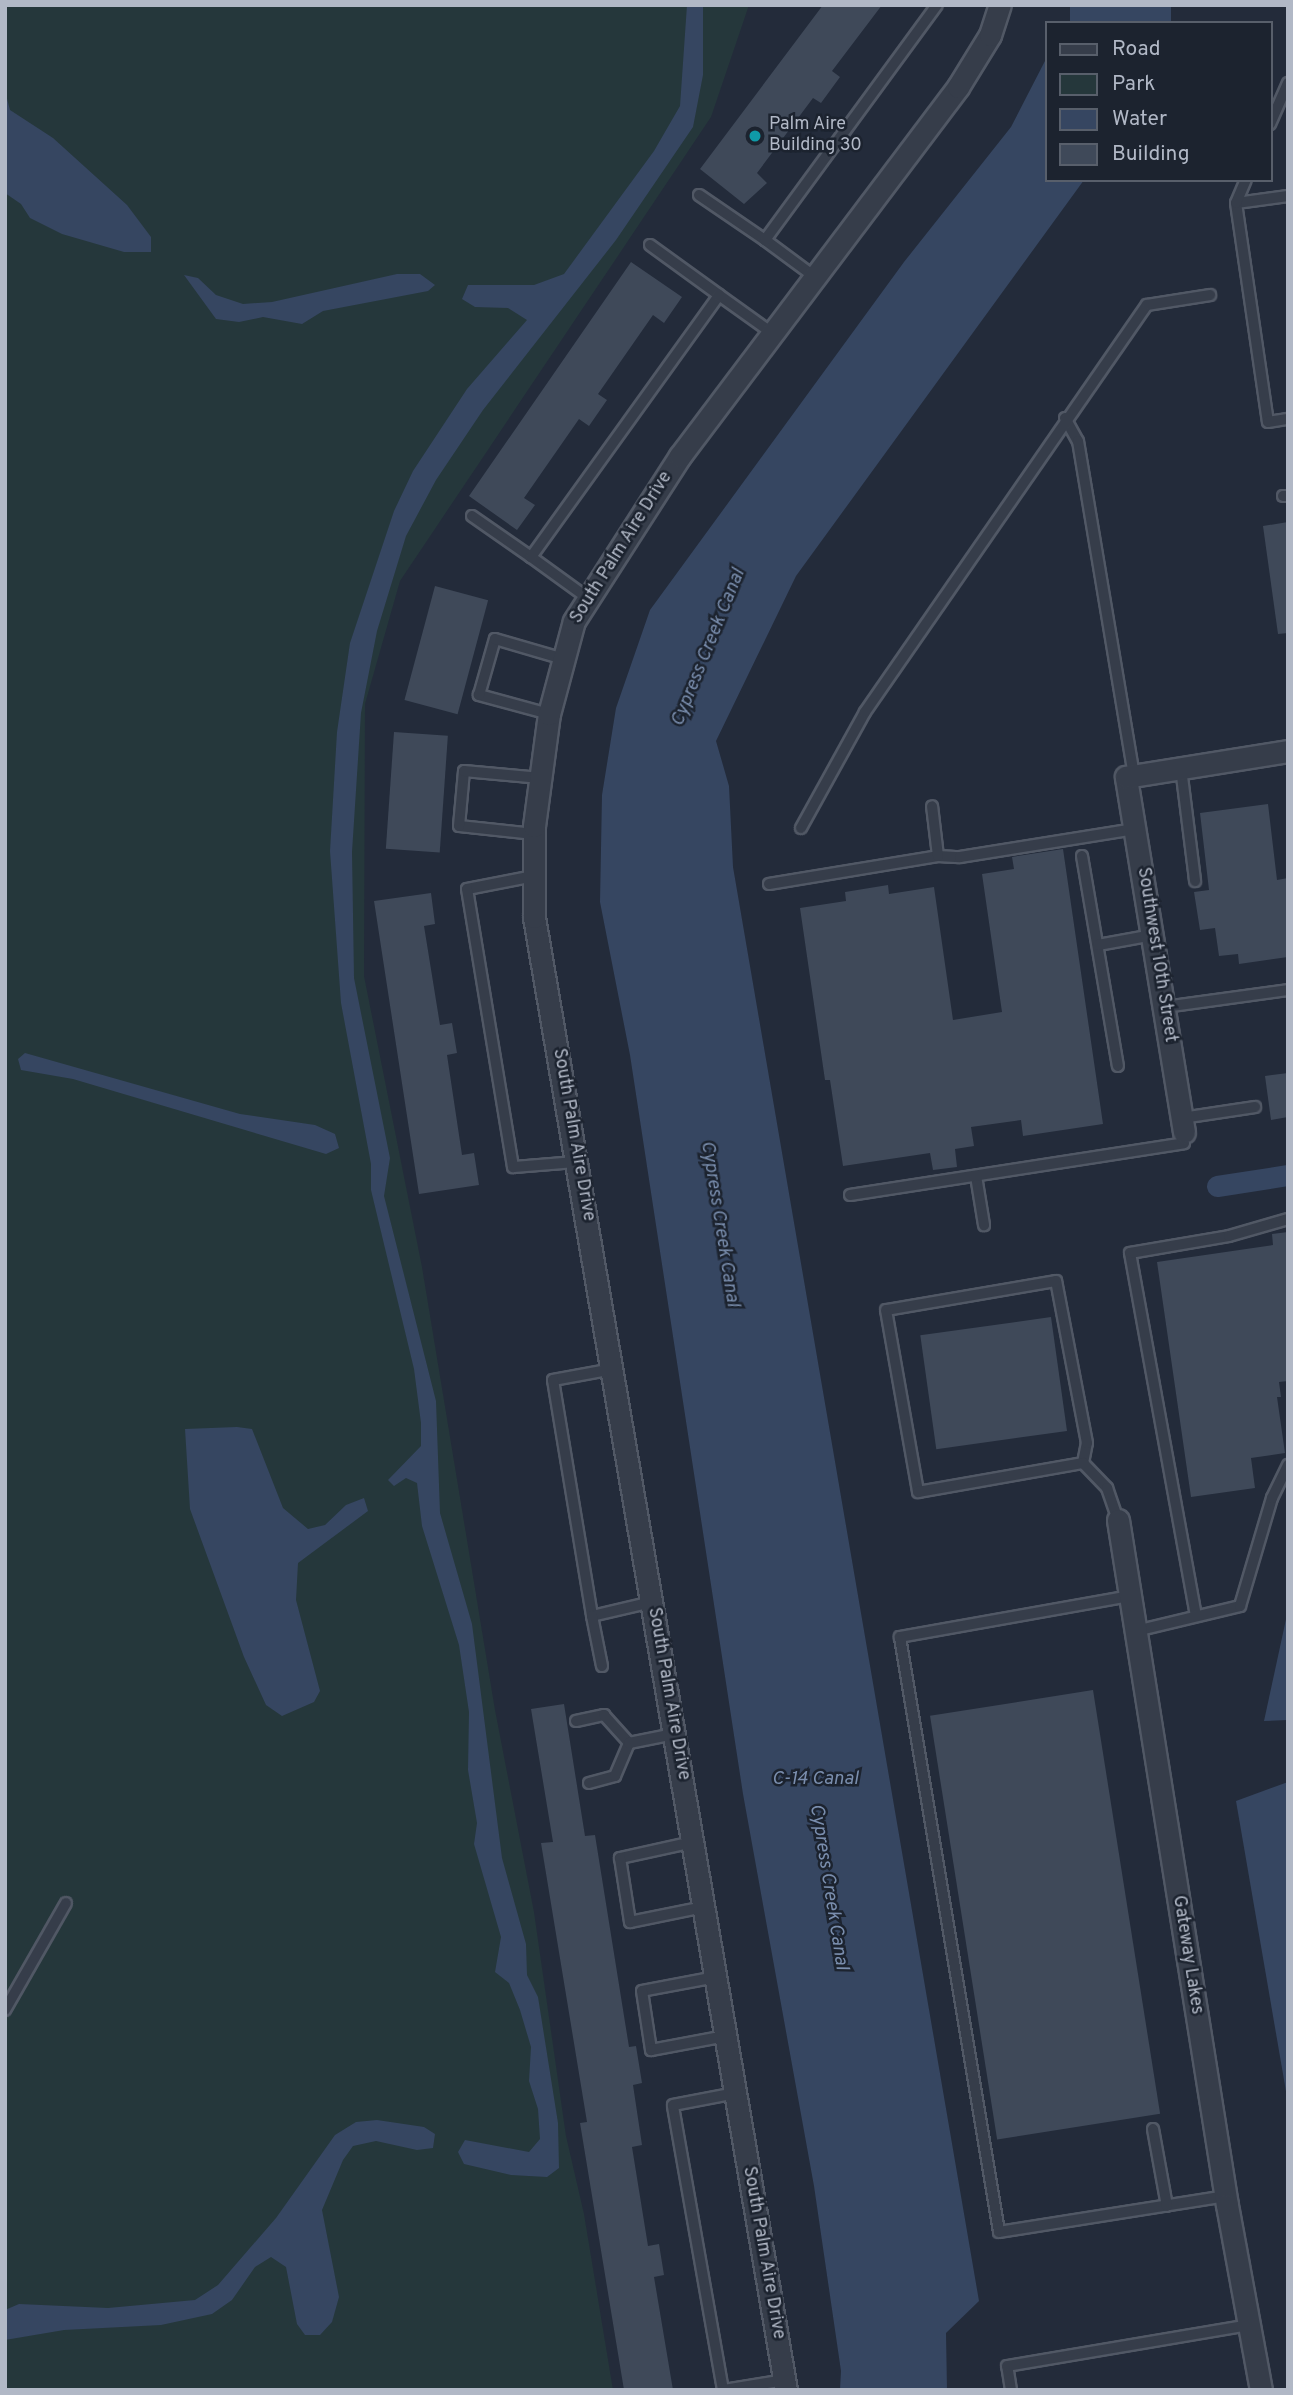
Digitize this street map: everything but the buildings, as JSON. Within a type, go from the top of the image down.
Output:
[{"type":"street","name":"South Palm Aire Drive","points":[[785,2385],[534,917],[534,834],[549,714],[574,621],[680,456],[958,87],[990,35],[998,6]]},
{"type":"street","points":[[1130,776],[1288,751]]},
{"type":"street","name":"Southwest 10th Street","points":[[1130,776],[1135,829],[1183,1131]]},
{"type":"street","name":"Gateway Lakes","points":[[1118,1520],[1226,2196],[1262,2390]]},
{"type":"lane","points":[[765,240],[937,5]]},
{"type":"lane","points":[[1272,119],[1288,83]]},
{"type":"lane","points":[[1245,182],[1237,203],[1268,422],[1288,419]]},
{"type":"lane","points":[[699,195],[815,277]]},
{"type":"lane","points":[[1237,203],[1288,195]]},
{"type":"lane","points":[[650,245],[772,333]]},
{"type":"lane","points":[[531,557],[719,295]]},
{"type":"lane","points":[[801,828],[865,712],[981,548],[996,517],[1147,305],[1210,295]]},
{"type":"lane","points":[[1065,418],[1078,441],[1130,776]]},
{"type":"lane","points":[[472,516],[589,599]]},
{"type":"lane","points":[[549,714],[480,695],[495,639],[564,659]]},
{"type":"lane","points":[[1181,768],[1195,881]]},
{"type":"lane","points":[[534,834],[459,825],[464,771],[541,778]]},
{"type":"lane","points":[[932,806],[939,856]]},
{"type":"lane","points":[[769,884],[939,856],[960,857],[1135,829]]},
{"type":"lane","points":[[1082,856],[1118,1066]]},
{"type":"lane","points":[[534,876],[467,889],[513,1167],[578,1162]]},
{"type":"lane","points":[[1098,945],[1153,935]]},
{"type":"lane","points":[[1164,1007],[1288,990]]},
{"type":"lane","points":[[850,1195],[976,1176],[1183,1131],[1255,1107]]},
{"type":"lane","points":[[976,1176],[984,1225]]},
{"type":"lane","points":[[1196,1616],[1130,1252],[1229,1236],[1288,1219]]},
{"type":"lane","points":[[1056,1281],[1087,1443],[1083,1463],[918,1492],[886,1310],[1056,1281]]},
{"type":"lane","points":[[602,1666],[553,1380],[612,1369]]},
{"type":"lane","points":[[1083,1463],[1107,1488],[1118,1520]]},
{"type":"lane","points":[[1136,1631],[1240,1606],[1272,1498],[1288,1465]]},
{"type":"lane","points":[[1130,1596],[900,1637],[999,2232],[1226,2196]]},
{"type":"lane","points":[[592,1616],[652,1602]]},
{"type":"lane","points":[[576,1721],[604,1715],[629,1743]]},
{"type":"lane","points":[[629,1743],[674,1734]]},
{"type":"lane","points":[[589,1783],[615,1776],[629,1743]]},
{"type":"lane","points":[[693,1842],[620,1858],[630,1922],[704,1907]]},
{"type":"lane","points":[[5,2010],[66,1903]]},
{"type":"lane","points":[[716,1976],[642,1991],[651,2050],[726,2036]]},
{"type":"lane","points":[[736,2094],[673,2105],[723,2390],[785,2385]]},
{"type":"lane","points":[[1153,2129],[1167,2206]]},
{"type":"lane","points":[[1011,2390],[1007,2366],[1250,2325]]},
{"type":"green space","points":[[5,5],[749,5],[711,117],[400,581],[365,704],[364,976],[422,1267],[495,1710],[534,1912],[566,2136],[584,2214],[613,2390],[5,2390]]},
{"type":"water","points":[[687,5],[703,5],[703,75],[693,127],[616,240],[483,410],[436,480],[406,536],[377,631],[361,713],[352,852],[354,978],[390,1158],[384,1196],[436,1401],[440,1513],[472,1624],[502,1858],[526,1944],[527,1975],[538,1997],[558,2123],[559,2168],[547,2177],[511,2175],[464,2164],[458,2152],[465,2140],[529,2152],[540,2139],[538,2109],[529,2081],[531,2047],[520,2010],[509,1983],[495,1972],[501,1937],[474,1844],[477,1823],[468,1770],[469,1712],[459,1645],[422,1526],[417,1483],[406,1478],[394,1486],[388,1480],[421,1446],[421,1423],[414,1369],[371,1190],[371,1164],[341,1003],[330,851],[337,732],[350,643],[394,511],[413,471],[467,389],[527,320],[508,308],[475,307],[462,299],[468,285],[534,285],[564,274],[654,151],[680,106]]},
{"type":"water","points":[[1070,5],[1171,5],[1171,21],[1070,21]]},
{"type":"water","name":"C-14 Canal","points":[[1044,63],[1044,182],[1083,182],[796,576],[716,741],[729,786],[733,867],[979,2301],[946,2333],[947,2390],[840,2390],[841,2371],[814,2186],[743,1794],[630,1055],[600,902],[602,795],[616,708],[650,610],[904,262],[1011,127]]},
{"type":"water","points":[[5,91],[10,110],[53,138],[127,205],[151,237],[151,252],[124,252],[62,234],[30,218],[21,204],[5,193]]},
{"type":"water","points":[[397,274],[420,274],[435,285],[428,291],[323,311],[302,324],[263,317],[239,322],[216,319],[184,275],[198,278],[216,295],[243,304],[272,302]]},
{"type":"water","points":[[25,1053],[240,1114],[315,1125],[335,1134],[339,1148],[326,1154],[73,1079],[21,1070],[18,1059]]},
{"type":"water","points":[[185,1429],[252,1429],[283,1508],[308,1529],[325,1525],[346,1505],[364,1498],[368,1511],[298,1563],[296,1600],[320,1691],[314,1702],[282,1716],[266,1705],[244,1657],[190,1509]]},
{"type":"water","points":[[1288,1610],[1288,1720],[1264,1721]]},
{"type":"water","points":[[1288,1782],[1288,2103],[1236,1801]]},
{"type":"water","points":[[377,2120],[424,2127],[435,2134],[433,2148],[417,2150],[376,2141],[353,2146],[343,2160],[322,2210],[339,2297],[332,2322],[320,2335],[305,2335],[297,2324],[286,2267],[271,2257],[255,2267],[232,2300],[212,2314],[161,2325],[64,2330],[5,2340],[5,2310],[19,2304],[108,2308],[195,2300],[218,2285],[276,2218],[335,2135],[356,2122]]},
{"type":"waterway","points":[[1217,1186],[1288,1175]]},
{"type":"place","name":"Palm Aire Building 30","points":[[755,136]]},
{"type":"water label","name":"Cypress Creek Canal","points":[[709,648]]},
{"type":"water label","name":"Cypress Creek Canal","points":[[719,1224]]},
{"type":"water label","name":"Cypress Creek Canal","points":[[828,1887]]}]
